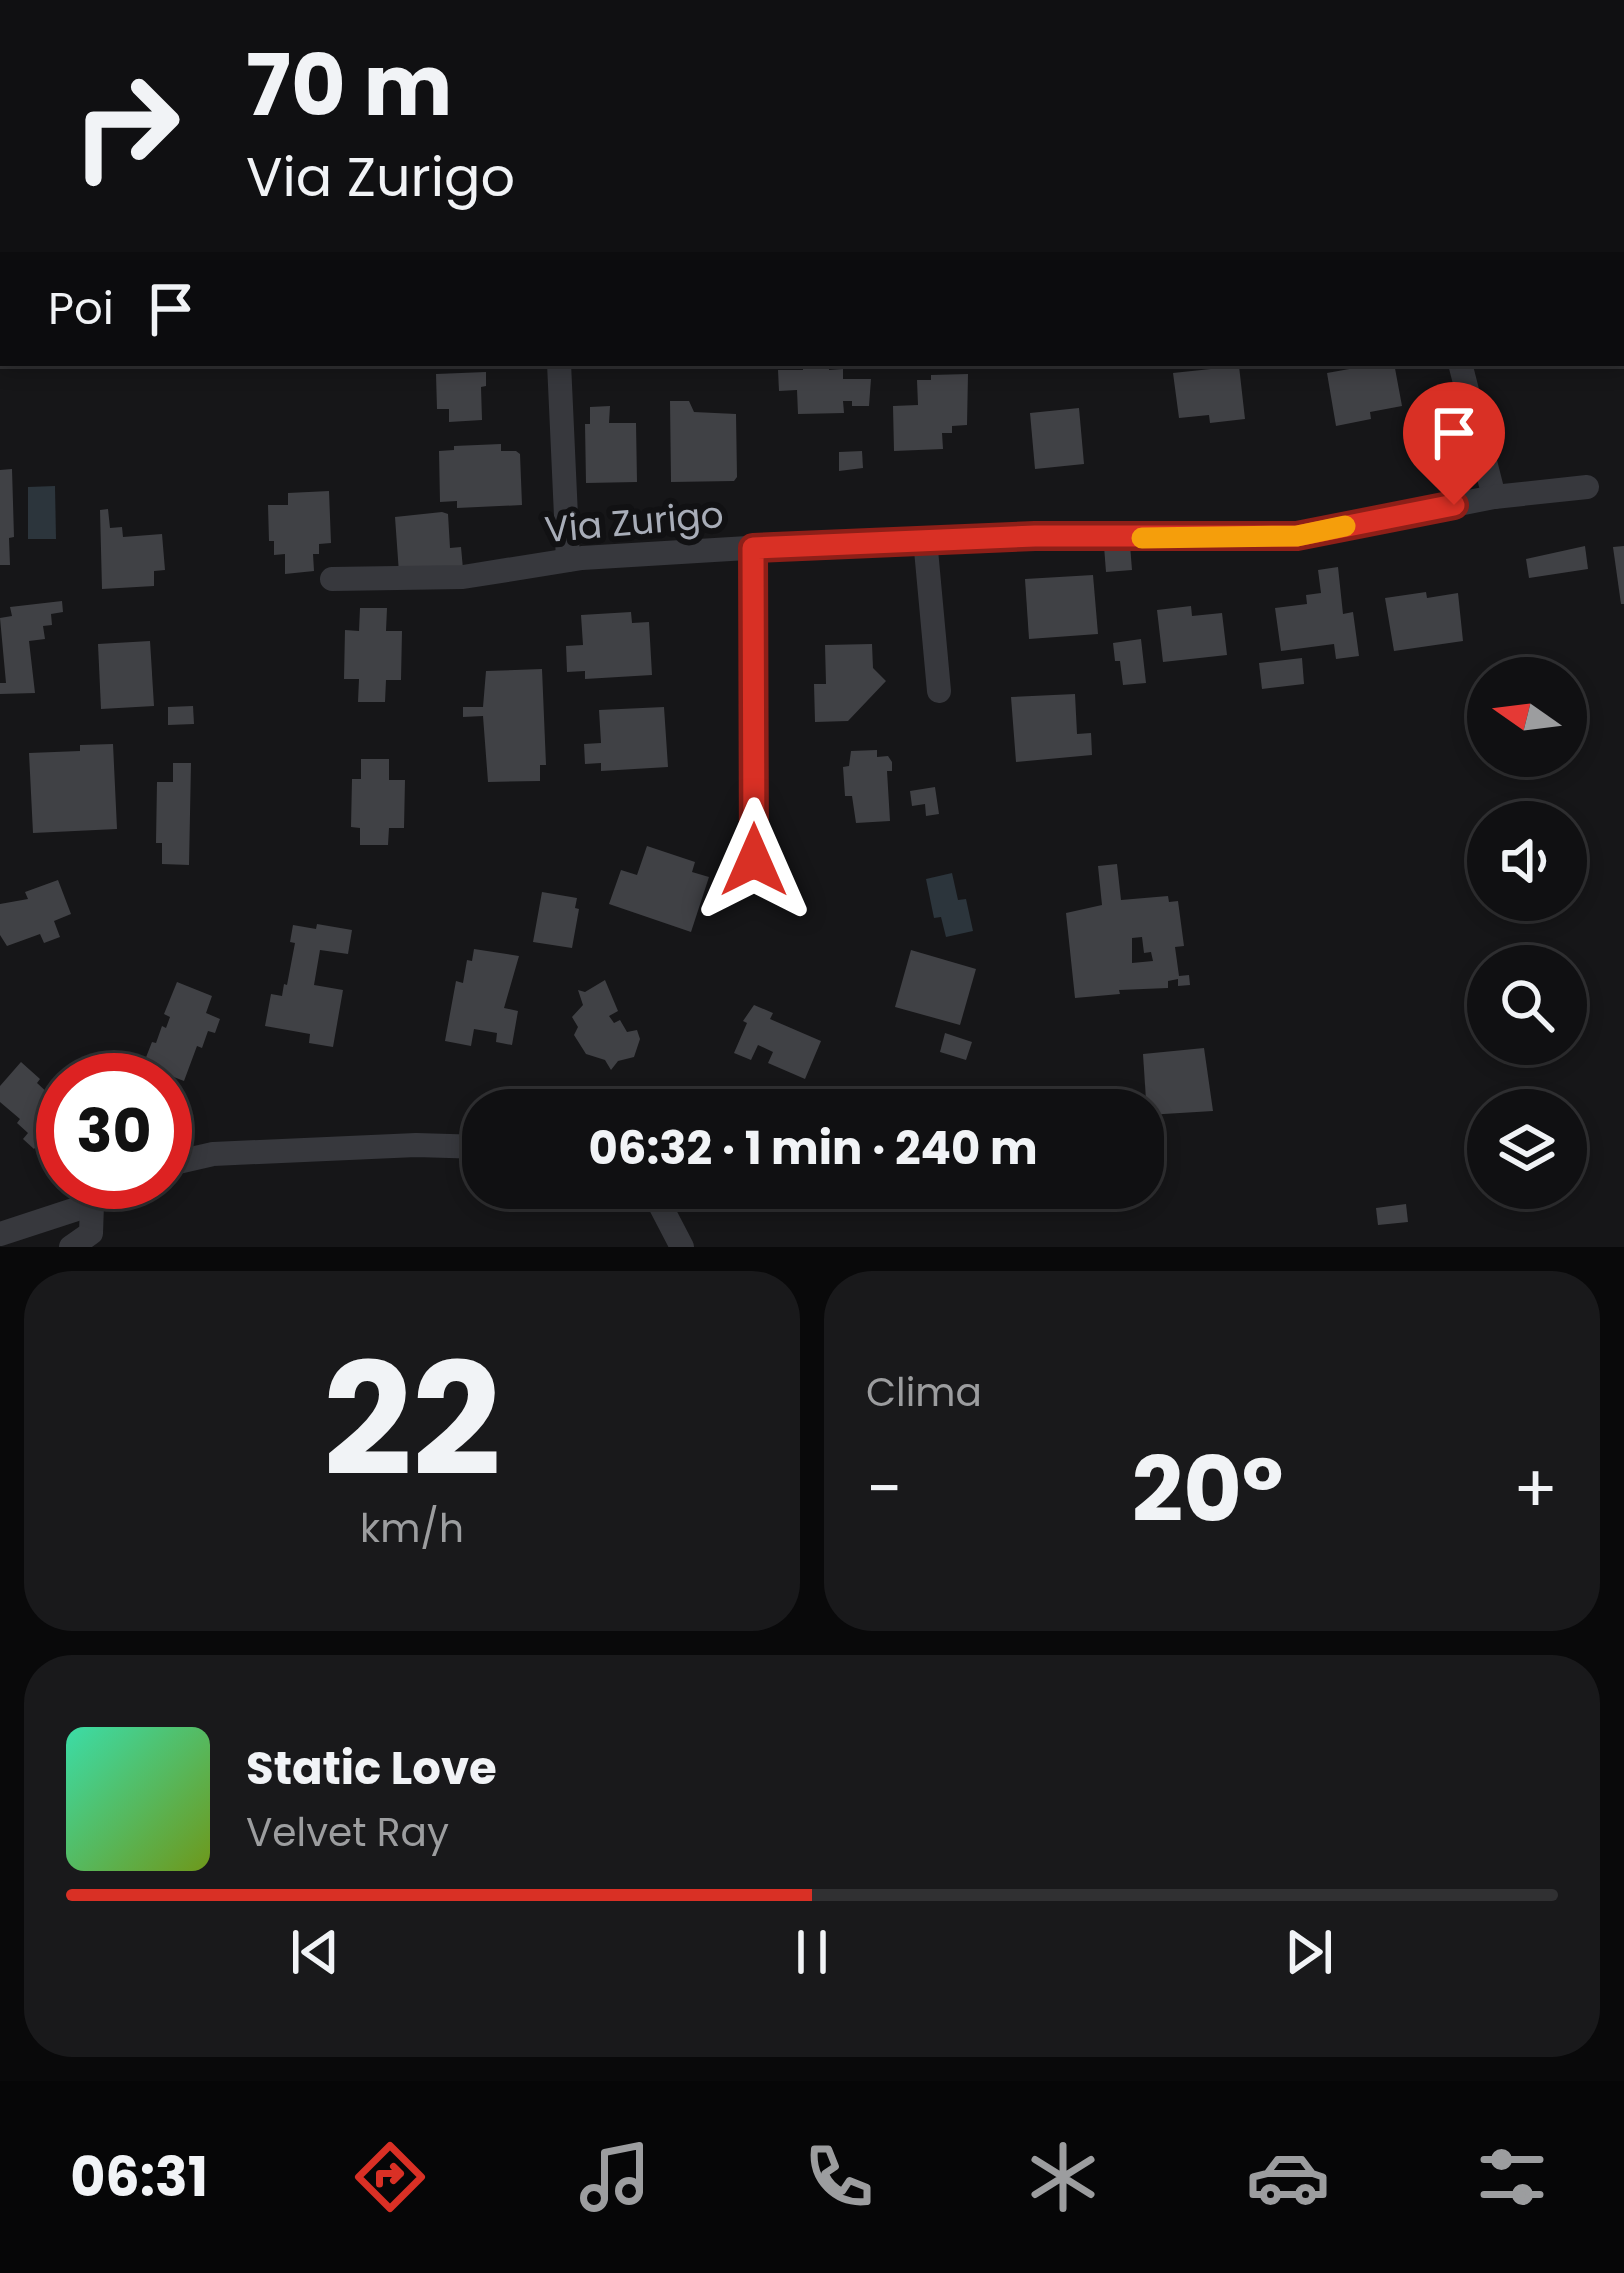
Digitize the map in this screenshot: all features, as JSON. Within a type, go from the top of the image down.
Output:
[{"type":"street","points":[[559,366],[568,560]]},
{"type":"street","points":[[1461,366],[1494,497]]},
{"type":"street","name":"Via Zurigo","points":[[332,579],[463,577],[568,560],[925,539],[1297,536],[1494,497],[1587,487]]},
{"type":"street","points":[[925,539],[939,692]]},
{"type":"street","points":[[753,548],[754,860]]},
{"type":"street","points":[[192,1159],[416,1145],[462,1147]]},
{"type":"street","points":[[0,1234],[77,1209]]},
{"type":"street","points":[[71,1247],[92,1233],[92,1209]]},
{"type":"street","points":[[662,1209],[682,1247]]},
{"type":"shaded area","points":[[55,486],[56,539],[28,539],[28,487]]},
{"type":"shaded area","points":[[952,873],[958,900],[966,899],[973,931],[946,937],[941,917],[934,918],[926,879]]},
{"type":"building","points":[[803,366],[829,366],[829,370],[843,369],[843,379],[871,379],[869,406],[843,401],[844,413],[798,414],[797,390],[779,391],[778,370],[803,370]]},
{"type":"building","points":[[1239,366],[1245,419],[1210,423],[1209,415],[1179,418],[1173,373]]},
{"type":"building","points":[[1395,366],[1402,406],[1336,426],[1327,373]]},
{"type":"building","points":[[486,372],[486,386],[481,387],[482,420],[449,422],[449,409],[437,409],[436,374]]},
{"type":"building","points":[[968,374],[967,425],[952,426],[952,433],[942,433],[943,449],[894,451],[893,406],[918,405],[917,380]]},
{"type":"building","points":[[670,401],[689,401],[694,412],[736,414],[734,481],[671,482]]},
{"type":"building","points":[[610,406],[609,423],[636,423],[637,482],[586,483],[585,424],[590,424],[590,407]]},
{"type":"building","points":[[1079,408],[1084,464],[1035,469],[1030,413]]},
{"type":"building","points":[[501,444],[501,451],[520,454],[522,505],[457,508],[457,501],[440,502],[439,451]]},
{"type":"building","points":[[862,451],[863,468],[839,471],[839,452]]},
{"type":"building","points":[[12,469],[14,537],[9,538],[10,565],[0,565],[0,470]]},
{"type":"building","points":[[329,491],[331,543],[319,544],[319,554],[313,554],[314,571],[285,574],[285,554],[274,555],[274,541],[269,541],[268,505],[288,505],[288,493]]},
{"type":"building","points":[[108,509],[110,528],[122,527],[123,537],[162,534],[165,570],[154,571],[154,586],[102,589],[100,510]]},
{"type":"building","points":[[448,514],[450,548],[461,547],[463,569],[399,573],[395,517]]},
{"type":"building","points":[[1130,545],[1132,570],[1106,572],[1104,546]]},
{"type":"building","points":[[1585,546],[1588,569],[1529,578],[1526,559]]},
{"type":"building","points":[[1624,546],[1624,604],[1621,604],[1613,547]]},
{"type":"building","points":[[1338,567],[1343,614],[1353,612],[1359,656],[1336,659],[1334,644],[1281,651],[1275,608],[1307,604],[1306,595],[1321,593],[1318,570]]},
{"type":"building","points":[[1093,575],[1098,634],[1029,639],[1025,579]]},
{"type":"building","points":[[1426,592],[1427,598],[1458,593],[1463,641],[1394,651],[1385,598]]},
{"type":"building","points":[[62,601],[63,612],[51,614],[52,625],[43,626],[45,639],[29,641],[35,693],[0,694],[0,683],[6,683],[0,618],[12,616],[10,607]]},
{"type":"building","points":[[1191,606],[1192,616],[1222,613],[1227,655],[1163,662],[1157,610]]},
{"type":"building","points":[[360,608],[387,608],[386,631],[402,631],[401,680],[386,680],[385,702],[358,702],[359,679],[344,679],[345,630],[359,631]]},
{"type":"building","points":[[631,612],[632,623],[649,622],[652,675],[585,679],[585,671],[567,672],[566,646],[583,645],[581,615]]},
{"type":"building","points":[[1141,639],[1146,683],[1123,685],[1113,643]]},
{"type":"building","points":[[150,641],[154,706],[101,709],[98,644]]},
{"type":"building","points":[[872,644],[873,668],[886,681],[848,721],[815,722],[814,684],[826,684],[825,645]]},
{"type":"building","points":[[1302,658],[1304,684],[1262,689],[1259,663]]},
{"type":"building","points":[[542,669],[546,765],[540,765],[540,781],[488,782],[483,716],[463,717],[463,707],[483,707],[486,671]]},
{"type":"building","points":[[1075,694],[1077,734],[1091,733],[1092,755],[1016,762],[1011,697]]},
{"type":"building","points":[[193,706],[194,724],[168,725],[168,707]]},
{"type":"building","points":[[664,707],[668,767],[601,771],[601,763],[585,764],[584,744],[601,743],[599,710]]},
{"type":"building","points":[[113,744],[117,829],[33,833],[29,753]]},
{"type":"building","points":[[877,750],[877,757],[888,756],[892,762],[892,771],[887,771],[890,821],[856,823],[852,796],[845,796],[843,767],[849,766],[851,751]]},
{"type":"building","points":[[361,759],[389,759],[389,780],[405,780],[404,828],[389,828],[388,845],[360,845],[360,828],[351,827],[352,779],[361,779]]},
{"type":"building","points":[[173,763],[191,763],[189,865],[162,864],[162,843],[156,843],[157,782],[173,782]]},
{"type":"building","points":[[935,787],[939,814],[926,816],[925,804],[912,806],[910,791]]},
{"type":"building","points":[[647,846],[695,862],[692,872],[709,877],[691,932],[609,904],[621,870],[637,875]]},
{"type":"building","points":[[1117,864],[1121,900],[1168,896],[1169,902],[1178,901],[1184,946],[1175,947],[1179,976],[1189,975],[1190,985],[1178,986],[1178,979],[1168,981],[1168,988],[1075,998],[1066,913],[1102,905],[1098,866]],"holes":[[[1142,937],[1144,953],[1151,952],[1153,961],[1132,963],[1132,938]]]},
{"type":"building","points":[[58,880],[71,914],[54,921],[60,937],[44,943],[40,934],[7,946],[0,935],[0,904],[28,899],[25,892]]},
{"type":"building","points":[[542,892],[577,898],[572,948],[533,942]]},
{"type":"building","points":[[317,924],[352,930],[348,954],[320,950],[314,985],[343,990],[333,1047],[309,1043],[310,1034],[265,1026],[271,994],[282,996],[287,985],[295,943],[290,942],[293,925],[316,929]]},
{"type":"building","points":[[474,949],[519,956],[504,1008],[518,1011],[512,1045],[496,1042],[497,1033],[474,1029],[471,1046],[445,1041],[456,981],[463,983]]},
{"type":"building","points":[[911,950],[976,969],[960,1025],[895,1007]]},
{"type":"building","points":[[605,980],[618,1011],[609,1016],[614,1023],[620,1020],[627,1032],[637,1030],[640,1039],[634,1057],[618,1061],[611,1070],[605,1060],[586,1054],[574,1035],[578,1027],[572,1017],[583,1005],[578,990],[585,992]]},
{"type":"building","points":[[177,982],[212,996],[206,1013],[220,1019],[215,1033],[208,1031],[192,1059],[192,1053],[148,1053],[162,1026],[166,1028],[170,1017],[164,1014]]},
{"type":"building","points":[[754,1005],[773,1013],[770,1019],[821,1041],[805,1079],[768,1063],[773,1052],[758,1045],[751,1060],[734,1053],[747,1023],[743,1021]]},
{"type":"building","points":[[945,1033],[972,1042],[966,1060],[940,1052]]},
{"type":"building","points":[[1204,1048],[1213,1111],[1164,1114],[1164,1089],[1145,1089],[1143,1054]]},
{"type":"building","points":[[21,1062],[36,1075],[34,1149],[23,1139],[28,1133],[17,1123],[20,1119],[0,1102],[0,1086]]},
{"type":"building","points":[[1406,1204],[1408,1222],[1378,1225],[1376,1208]]},
{"type":"slow traffic","points":[[1142,538],[1297,536],[1345,526]]},
{"type":"route","points":[[754,860],[753,548],[1035,536],[1297,536],[1454,505]]}]
